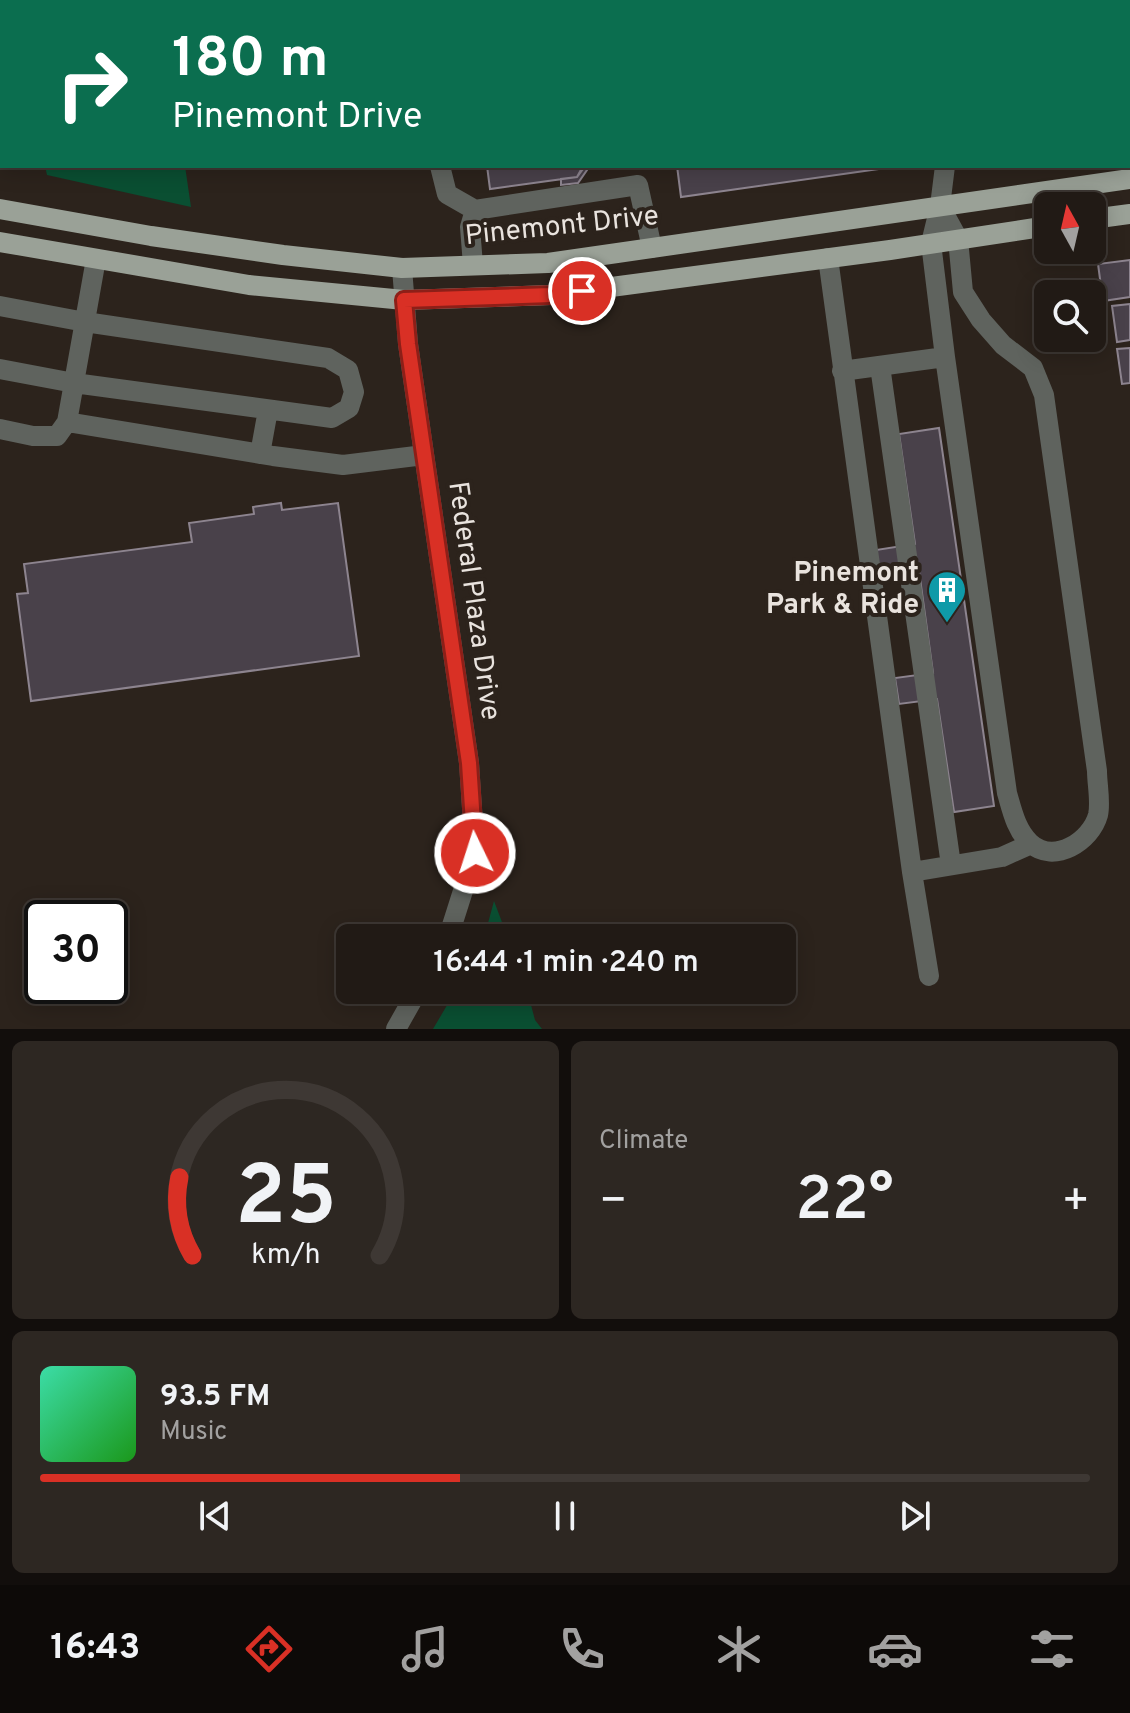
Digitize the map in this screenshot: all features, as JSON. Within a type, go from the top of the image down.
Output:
[{"type":"main road","name":"Pinemont Drive","points":[[0,209],[165,238],[402,268],[548,263],[1130,179]]},
{"type":"main road","points":[[1106,217],[1130,214]]},
{"type":"main road","points":[[0,242],[249,285],[404,300],[551,295],[1034,228]]},
{"type":"street","points":[[440,168],[447,194],[475,210],[637,175],[652,248]]},
{"type":"street","points":[[940,206],[958,239],[963,292],[981,320],[1003,345],[1033,368],[1044,395],[1097,771],[1099,813],[1089,835],[1068,849],[1048,851],[1031,844],[1015,822],[1007,793],[931,243],[945,168]]},
{"type":"street","points":[[473,265],[470,227],[475,210]]},
{"type":"street","points":[[828,258],[929,976]]},
{"type":"street","points":[[0,429],[33,436],[57,436],[67,422],[96,259]]},
{"type":"street","name":"Federal Plaza Drive","points":[[402,268],[408,344],[469,763],[475,853],[452,924]]},
{"type":"street","points":[[0,306],[85,322],[328,358],[348,370],[354,392],[349,408],[332,418],[74,383],[0,369]]},
{"type":"street","points":[[842,371],[945,357]]},
{"type":"street","points":[[880,366],[951,865]]},
{"type":"street","points":[[260,454],[268,410]]},
{"type":"street","points":[[67,422],[343,465],[424,455]]},
{"type":"street","points":[[912,872],[1002,857],[1031,844]]},
{"type":"street","points":[[396,1029],[410,1004]]},
{"type":"green space","points":[[45,168],[185,168],[191,207],[47,175]]},
{"type":"green space","points":[[494,901],[503,924],[488,924]]},
{"type":"green space","points":[[448,1004],[531,1004],[535,1020],[542,1029],[433,1029]]},
{"type":"building","points":[[487,168],[583,168],[577,177],[490,189]]},
{"type":"building","points":[[582,168],[586,168],[578,183],[561,185],[561,179],[577,177]]},
{"type":"building","points":[[677,168],[886,168],[681,197]]},
{"type":"building","points":[[1130,260],[1130,297],[1106,301],[1106,280],[1100,280],[1098,264]]},
{"type":"building","points":[[1130,304],[1130,340],[1117,342],[1112,306]]},
{"type":"building","points":[[1130,348],[1130,383],[1122,384],[1117,349]]},
{"type":"building","name":"Pinemont Park & Ride","points":[[939,428],[994,806],[954,812],[937,699],[899,704],[895,678],[933,673],[919,571],[880,576],[876,550],[915,544],[899,434]]},
{"type":"building","points":[[281,503],[282,510],[338,503],[359,656],[31,701],[17,594],[28,593],[24,564],[192,542],[189,523],[254,514],[253,507]]},
{"type":"place","name":"Pinemont Park & Ride","points":[[947,624]]},
{"type":"route","points":[[475,853],[469,763],[404,300],[551,295],[582,291]]}]
